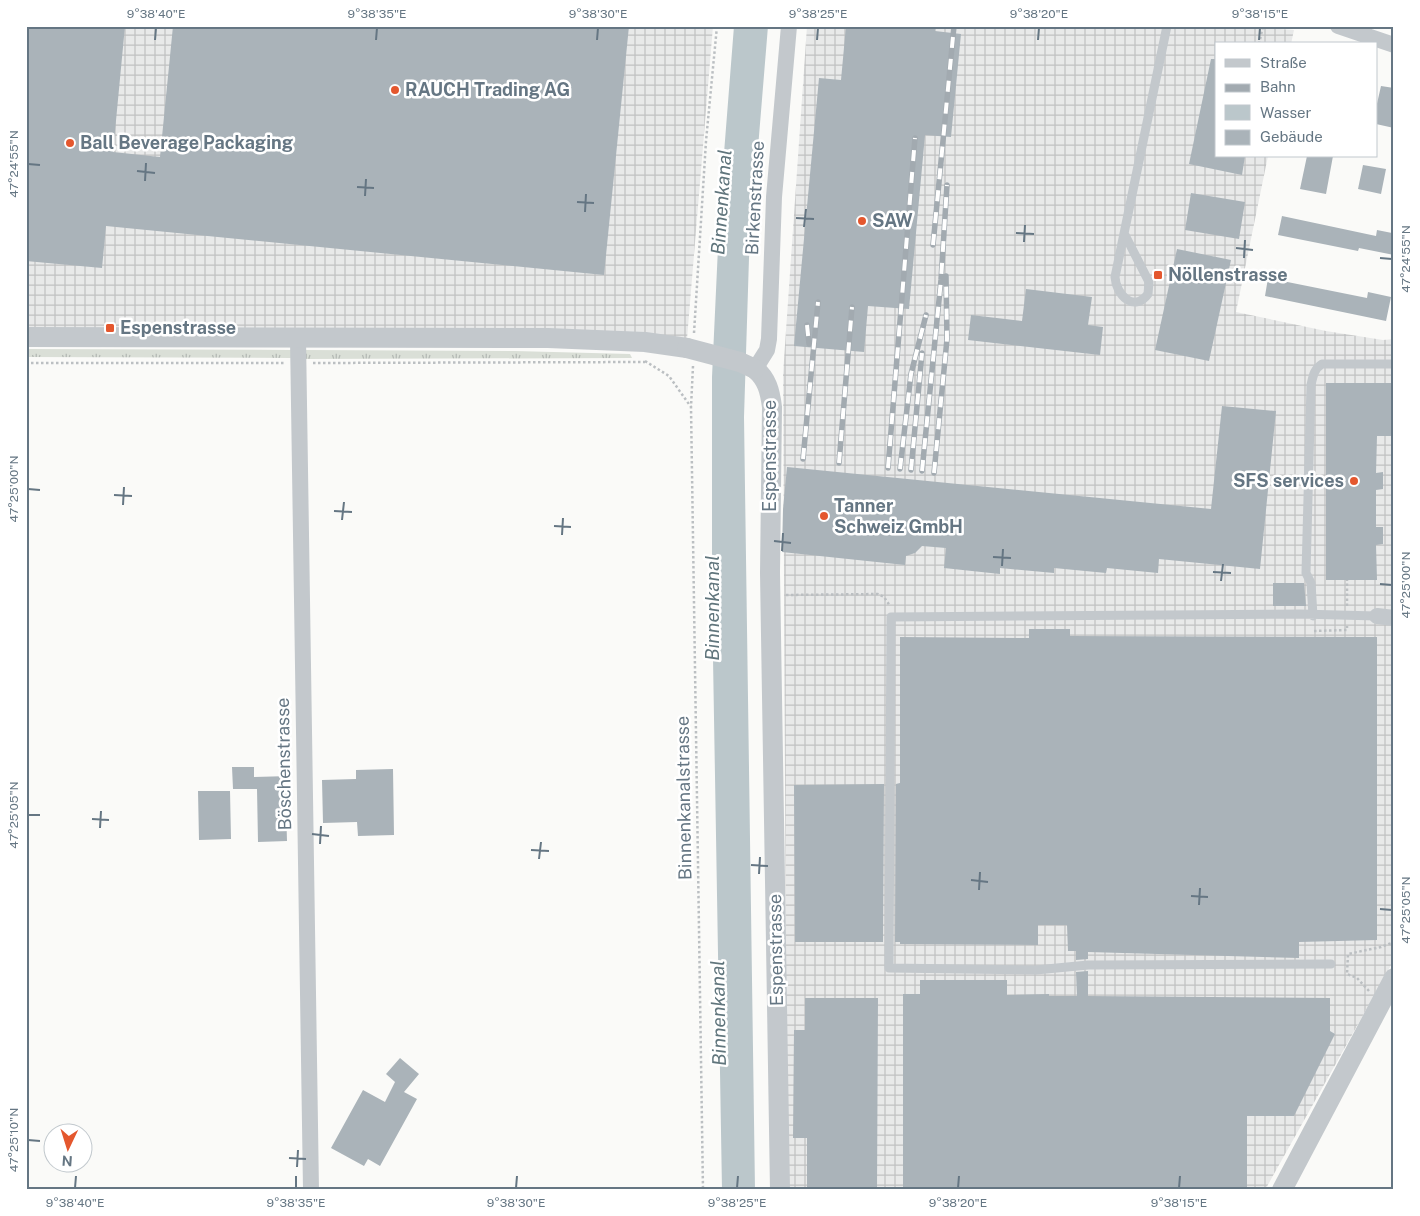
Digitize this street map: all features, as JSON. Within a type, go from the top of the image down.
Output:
[{"type":"street","name":"Birkenstrasse","points":[[760,374],[770,328],[774,197],[789,26]]},
{"type":"street","points":[[1347,27],[1394,45]]},
{"type":"street","points":[[26,337],[548,338],[645,342],[691,349],[740,362],[760,374]]},
{"type":"street","name":"Böschenstrasse","points":[[298,338],[311,1190]]},
{"type":"street","name":"Espenstrasse","points":[[760,374],[770,392],[772,407],[770,595],[780,1190]]},
{"type":"street","points":[[1377,616],[1394,618]]},
{"type":"street","points":[[1282,1190],[1394,978]]},
{"type":"lane","points":[[1125,235],[1149,282],[1148,294],[1139,302],[1126,300],[1115,283],[1116,271],[1168,26]]},
{"type":"lane","points":[[1312,616],[1311,583],[1306,573],[1311,385],[1314,374],[1322,364],[1394,364]]},
{"type":"lane","points":[[1331,964],[1088,965],[1036,970],[889,968],[891,617],[1300,614],[1312,616],[1377,616]]},
{"type":"path","name":"Binnenkanalstrasse","points":[[704,1190],[691,349],[705,151],[717,26]]},
{"type":"path","points":[[1259,42],[1263,26]]},
{"type":"path","points":[[645,342],[645,362]]},
{"type":"path","points":[[26,363],[645,362],[669,376],[691,407]]},
{"type":"path","points":[[770,595],[878,594],[884,597],[889,604],[891,617]]},
{"type":"path","points":[[1347,974],[1348,954],[1394,942]]},
{"type":"shaded area","points":[[26,26],[713,26],[687,339],[26,337]]},
{"type":"shaded area","points":[[807,26],[1239,26],[1294,30],[1291,42],[1215,42],[1215,158],[1268,158],[1236,312],[1326,331],[1383,340],[1394,339],[1394,960],[1265,1190],[787,1190],[783,374]]},
{"type":"green space","points":[[26,349],[292,350],[291,358],[26,357]]},
{"type":"green space","points":[[306,350],[515,351],[630,354],[632,358],[305,359]]},
{"type":"water","name":"Binnenkanal","points":[[734,26],[768,26],[749,258],[744,417],[755,1190],[722,1190],[712,599],[712,377],[720,204]]},
{"type":"building","name":"RAUCH Trading AG","points":[[26,26],[125,26],[113,152],[160,157],[173,26],[629,26],[604,275],[106,226],[102,268],[26,261]]},
{"type":"building","name":"SAW","points":[[846,26],[936,26],[935,31],[961,34],[951,137],[925,135],[909,309],[868,306],[864,352],[794,346],[819,78],[841,80]]},
{"type":"building","points":[[1211,59],[1215,59],[1215,158],[1245,158],[1242,175],[1189,164]]},
{"type":"building","points":[[1381,86],[1394,88],[1394,128],[1378,124],[1378,99]]},
{"type":"building","points":[[1307,158],[1333,158],[1326,194],[1300,189]]},
{"type":"building","points":[[1363,165],[1386,169],[1381,194],[1358,189]]},
{"type":"building","points":[[1191,193],[1245,202],[1239,239],[1185,230]]},
{"type":"building","points":[[1282,216],[1376,236],[1377,230],[1392,233],[1394,255],[1359,248],[1358,251],[1278,235]]},
{"type":"building","points":[[1177,249],[1231,260],[1209,361],[1155,350]]},
{"type":"building","points":[[1268,278],[1367,298],[1368,292],[1391,297],[1386,321],[1265,296]]},
{"type":"building","points":[[1026,289],[1092,297],[1088,325],[1103,327],[1100,355],[968,340],[971,315],[1022,321]]},
{"type":"building","name":"SFS services","points":[[1326,383],[1394,383],[1394,436],[1377,436],[1376,473],[1383,472],[1383,489],[1376,490],[1376,527],[1383,527],[1383,544],[1376,545],[1377,580],[1326,580]]},
{"type":"building","points":[[1222,406],[1276,411],[1260,569],[1159,559],[1158,573],[1107,568],[1106,573],[1054,568],[1054,573],[1000,568],[1000,574],[944,568],[946,548],[922,546],[915,553],[906,556],[905,565],[782,552],[783,509],[787,467],[1211,509]]},
{"type":"building","points":[[1273,583],[1304,583],[1306,606],[1273,606]]},
{"type":"building","points":[[1029,629],[1070,629],[1070,636],[1377,637],[1377,940],[1299,942],[1299,958],[1088,952],[1088,959],[1076,960],[1076,951],[1068,951],[1067,925],[1038,925],[1038,945],[900,944],[900,942],[895,942],[896,784],[900,783],[900,637],[1029,638]]},
{"type":"building","points":[[232,767],[254,767],[254,777],[290,776],[291,807],[286,807],[287,841],[258,842],[257,789],[233,789]]},
{"type":"building","points":[[393,769],[394,835],[358,836],[357,822],[323,823],[322,780],[356,779],[356,770]]},
{"type":"building","points":[[884,784],[883,942],[795,942],[794,785]]},
{"type":"building","points":[[198,791],[230,791],[231,839],[199,840]]},
{"type":"building","points":[[1088,971],[1088,996],[1330,998],[1330,1031],[1335,1034],[1294,1116],[1247,1116],[1247,1190],[903,1190],[903,994],[920,994],[920,980],[1007,980],[1007,995],[1049,994],[1049,996],[1077,996],[1076,972]]},
{"type":"building","points":[[805,998],[878,998],[877,1190],[807,1190],[807,1138],[793,1138],[794,1030],[805,1030]]},
{"type":"building","points":[[400,1058],[419,1074],[404,1092],[417,1099],[380,1166],[368,1159],[364,1166],[331,1148],[363,1090],[385,1102],[395,1082],[386,1074]]},
{"type":"railway","points":[[933,245],[954,26]]},
{"type":"railway","points":[[888,468],[915,138]]},
{"type":"railway","points":[[922,471],[941,280],[947,185]]},
{"type":"railway","points":[[934,473],[947,339],[946,276]]},
{"type":"railway","points":[[803,459],[818,302]]},
{"type":"railway","points":[[839,463],[852,307]]},
{"type":"railway","points":[[900,469],[911,374],[926,315]]},
{"type":"railway","points":[[807,325],[809,344]]},
{"type":"railway","points":[[911,470],[922,353]]},
{"type":"place","name":"RAUCH Trading AG","points":[[395,90]]},
{"type":"place","name":"Ball Beverage Packaging","points":[[70,143]]},
{"type":"place","name":"SAW","points":[[862,221]]},
{"type":"place","name":"Nöllenstrasse","points":[[1158,275]]},
{"type":"place","name":"Espenstrasse","points":[[110,328]]},
{"type":"place","name":"SFS services","points":[[1354,481]]},
{"type":"place","name":"Tanner Schweiz GmbH","points":[[824,516]]}]
